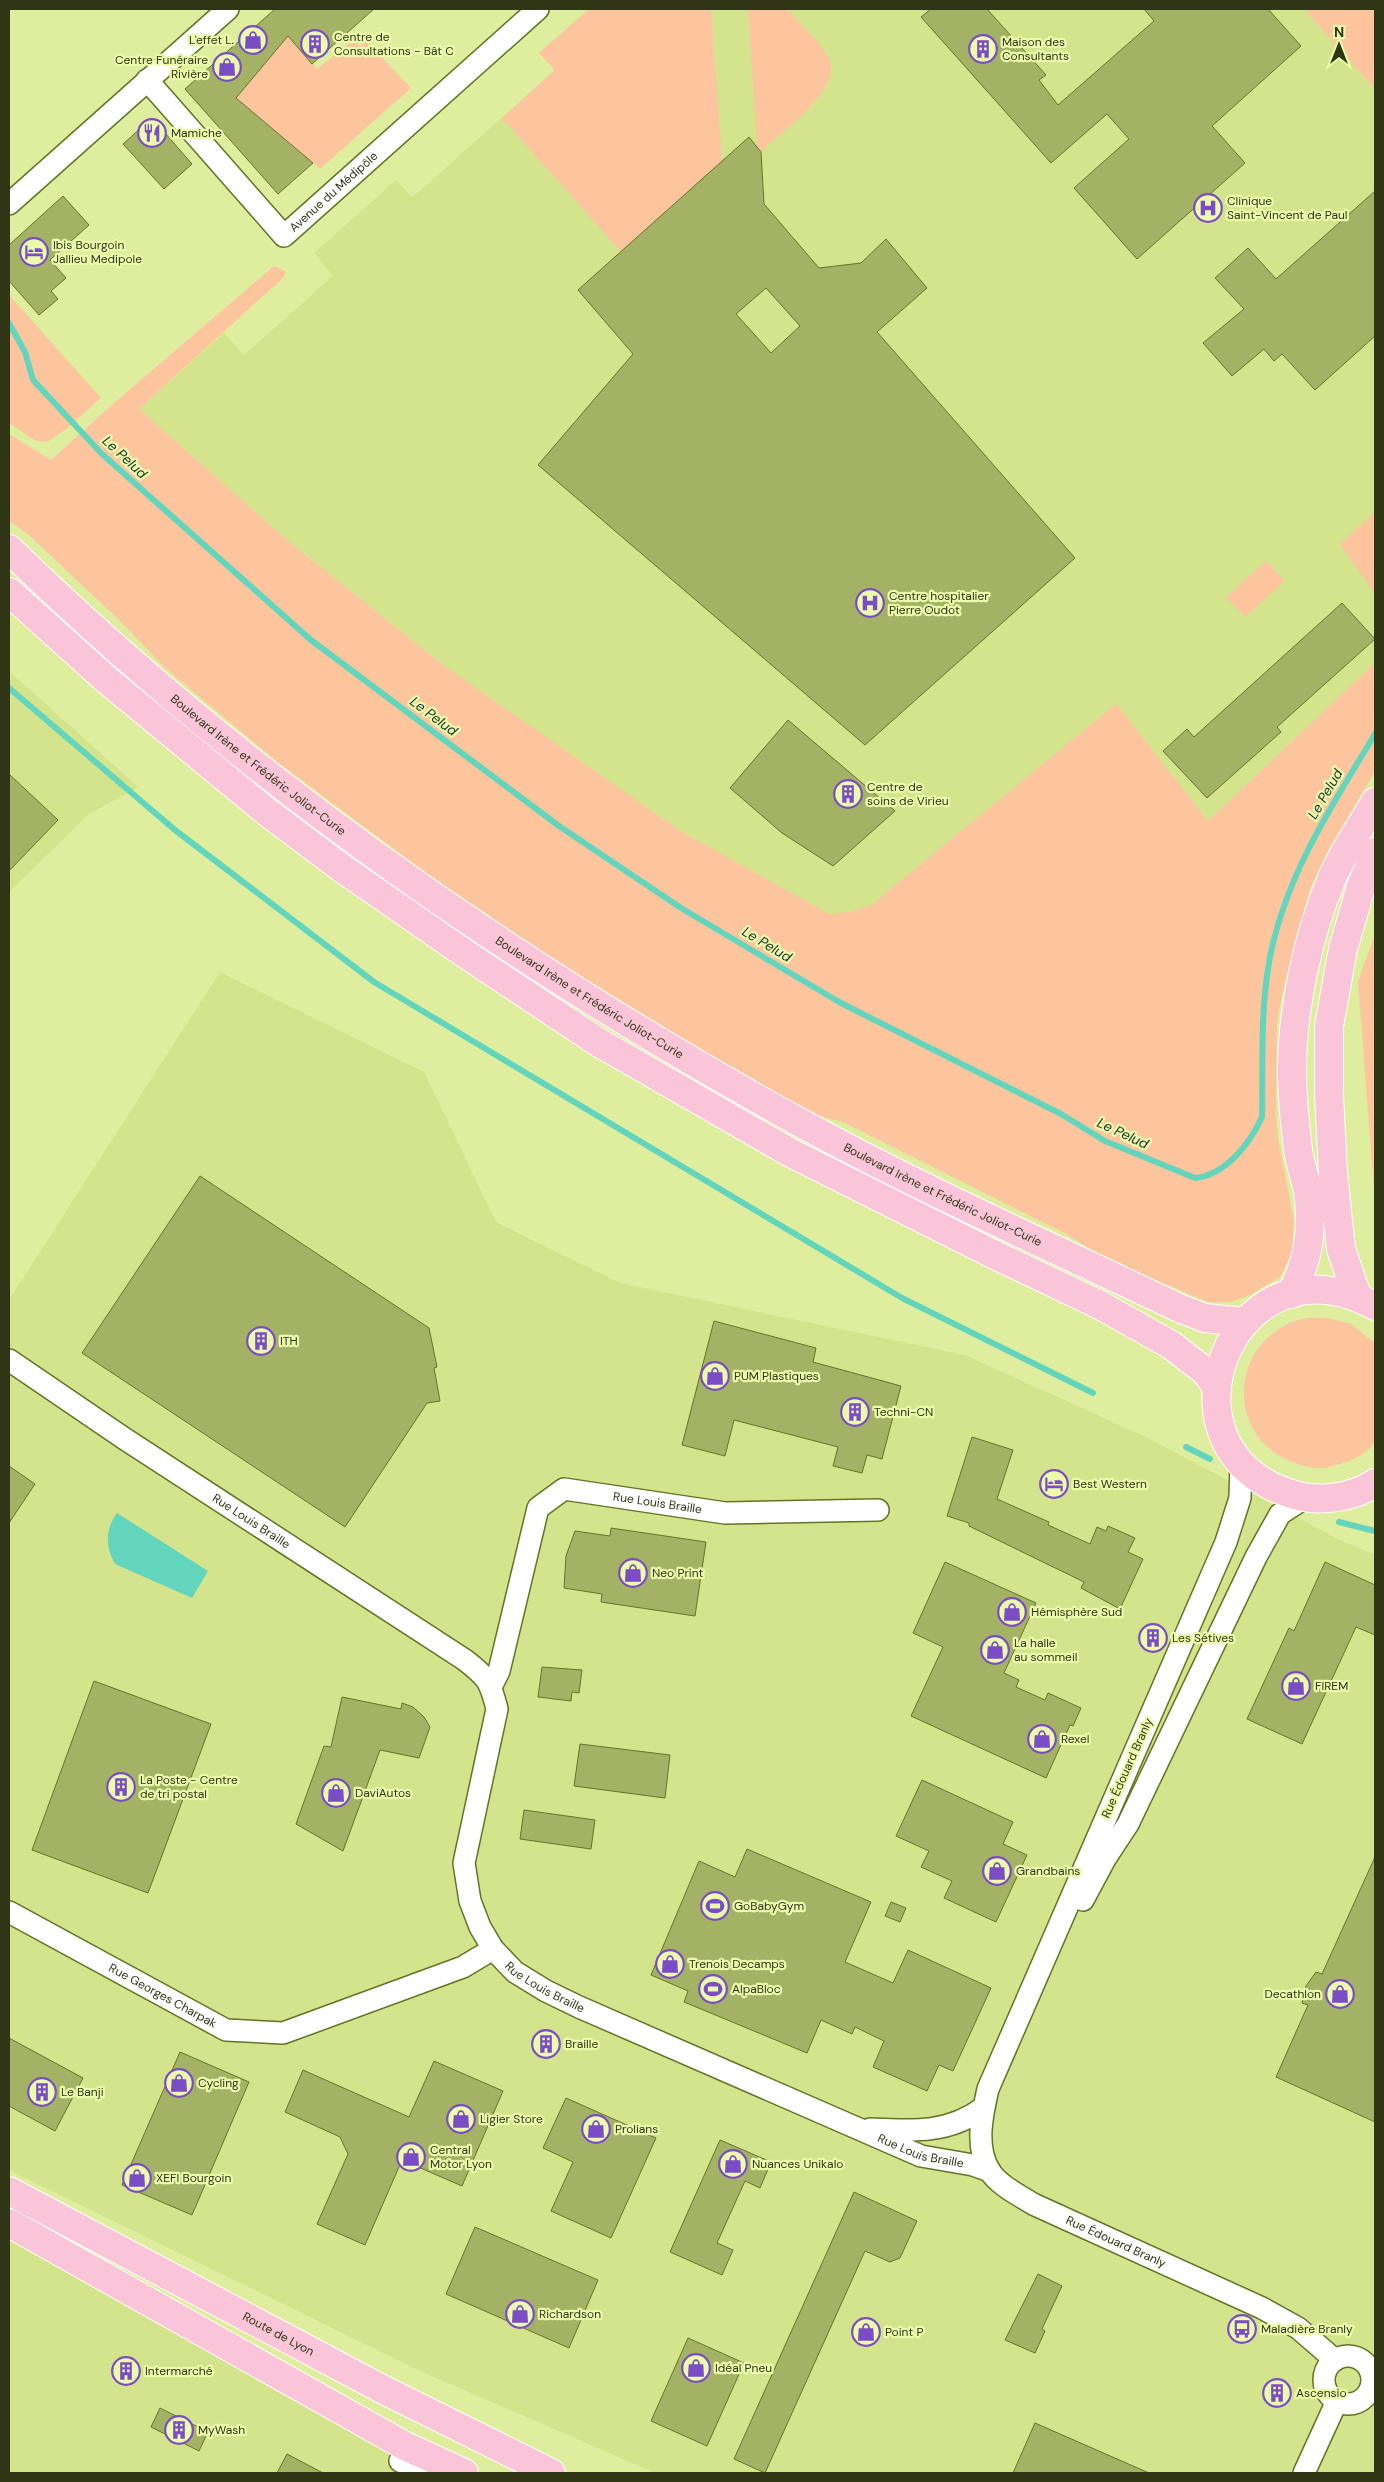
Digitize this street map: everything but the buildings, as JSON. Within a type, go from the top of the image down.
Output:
[{"type":"main road","name":"Boulevard Irène et Frédéric Joliot-Curie","points":[[9,549],[126,657],[287,789],[363,846],[477,926],[610,1013],[800,1122],[903,1176],[1179,1308],[1205,1318],[1244,1322]]},
{"type":"main road","points":[[9,592],[108,681],[275,818],[343,869],[467,955],[598,1042],[789,1152],[999,1258],[1100,1305],[1171,1344],[1206,1372],[1216,1386]]},
{"type":"main road","points":[[1292,1294],[1309,1250],[1310,1220],[1308,1191],[1299,1152],[1294,1116],[1292,1070],[1295,1022],[1310,943],[1332,877],[1375,802]]},
{"type":"main road","points":[[1366,1301],[1341,1250],[1333,1173],[1329,1095],[1329,1026],[1343,949],[1361,886],[1375,852]]},
{"type":"main road","points":[[1366,1301],[1336,1291],[1314,1290],[1292,1294],[1266,1305],[1244,1322],[1230,1341],[1220,1363],[1216,1386],[1217,1413],[1226,1440],[1241,1462],[1259,1479],[1281,1491],[1305,1498],[1327,1498],[1349,1495],[1375,1483]]},
{"type":"main road","name":"Route de Lyon","points":[[9,2191],[382,2388],[551,2473]]},
{"type":"main road","points":[[9,2223],[406,2446],[464,2473]]},
{"type":"street","points":[[9,204],[228,9]]},
{"type":"street","name":"Avenue du Médipôle","points":[[147,80],[284,236],[538,9]]},
{"type":"street","name":"Rue Louis Braille","points":[[9,1360],[125,1439],[465,1660],[492,1685],[497,1709],[464,1863],[470,1901],[480,1926],[493,1950],[515,1972],[546,1991],[921,2156],[973,2166],[990,2172]]},
{"type":"street","name":"Rue Édouard Branly","points":[[1241,1462],[1240,1498],[1226,1542],[996,2069],[983,2108],[980,2130],[982,2152],[990,2172],[1008,2188],[1033,2204],[1214,2286],[1298,2328],[1335,2360]]},
{"type":"street","name":"Rue Louis Braille","points":[[492,1685],[499,1671],[538,1508],[564,1490],[725,1513],[878,1510]]},
{"type":"street","name":"Rue Édouard Branly","points":[[996,2069],[1104,1859],[1128,1824],[1256,1557],[1280,1514],[1305,1498]]},
{"type":"street","name":"Rue Georges Charpak","points":[[9,1912],[226,2030],[283,2033],[463,1967],[493,1950]]},
{"type":"street","name":"Rue Louis Braille","points":[[855,2128],[915,2132],[945,2127],[967,2120],[983,2108]]},
{"type":"street","points":[[1349,2356],[1363,2361],[1368,2367],[1373,2382],[1366,2396],[1360,2400],[1345,2403],[1337,2401],[1327,2392],[1324,2378],[1326,2370],[1335,2360],[1349,2356]]},
{"type":"street","points":[[1304,2473],[1337,2401]]},
{"type":"street","points":[[400,2461],[424,2473]]},
{"type":"shaded area","name":"Centre hospitalier Pierre Oudot","points":[[589,9],[1304,9],[1375,89],[1375,725],[1265,961],[829,914],[679,830],[558,748],[439,662],[292,544],[139,409],[224,333],[244,355],[333,276],[314,253],[396,180],[412,197],[422,189],[555,70],[539,53]]},
{"type":"shaded area","points":[[589,9],[711,9],[722,162],[621,252],[502,118],[555,70],[539,53]]},
{"type":"shaded area","points":[[748,9],[787,9],[826,52],[831,70],[828,83],[808,109],[761,152],[757,146]]},
{"type":"shaded area","points":[[1304,9],[1375,9],[1375,89]]},
{"type":"shaded area","points":[[279,25],[317,69],[354,40],[360,46],[366,41],[411,88],[320,169],[236,98],[280,46],[270,30]]},
{"type":"shaded area","points":[[274,266],[285,271],[284,277],[139,409],[292,544],[439,662],[679,830],[829,914],[850,912],[870,906],[1116,704],[1208,821],[1375,663],[1375,772],[1329,849],[1310,889],[1284,986],[1277,1022],[1276,1111],[1278,1138],[1294,1221],[1292,1253],[1280,1277],[1250,1295],[1231,1302],[1208,1302],[1106,1259],[1068,1235],[843,1122],[815,1115],[675,1034],[550,957],[429,875],[280,764],[164,667],[122,623],[29,535],[9,521],[9,434],[51,460],[114,403]]},
{"type":"shaded area","points":[[9,295],[101,398],[65,430],[47,442],[36,441],[9,423]]},
{"type":"shaded area","points":[[1375,512],[1375,594],[1340,544]]},
{"type":"shaded area","points":[[1266,561],[1285,581],[1245,617],[1226,597]]},
{"type":"shaded area","points":[[9,671],[138,787],[89,814],[9,892]]},
{"type":"shaded area","points":[[1375,934],[1375,1202],[1358,982]]},
{"type":"shaded area","points":[[220,972],[424,1072],[496,1222],[620,1283],[965,1355],[1146,1437],[1340,1540],[1375,1555],[1375,2473],[655,2473],[418,2370],[9,2170],[9,1300]]},
{"type":"shaded area","points":[[1328,1318],[1351,1324],[1375,1343],[1375,1442],[1367,1451],[1353,1459],[1331,1467],[1314,1468],[1292,1462],[1270,1449],[1254,1431],[1246,1410],[1244,1388],[1249,1366],[1260,1346],[1277,1330],[1301,1319]]},
{"type":"shaded area","points":[[9,2238],[428,2473],[9,2473]]},
{"type":"water","points":[[117,1513],[208,1571],[192,1598],[115,1564],[109,1551],[108,1532]]},
{"type":"waterway","name":"Le Pelud","points":[[9,323],[25,352],[33,380],[102,454],[311,640],[559,826],[681,908],[839,1002],[1061,1114],[1105,1141],[1195,1178],[1217,1171],[1236,1156],[1251,1137],[1262,1117],[1265,996],[1270,957],[1277,926],[1299,868],[1328,813],[1375,734]]},
{"type":"waterway","name":"Le Pelud","points":[[9,688],[175,830],[374,982],[902,1298],[1093,1393]]},
{"type":"waterway","points":[[1186,1447],[1210,1459]]},
{"type":"waterway","name":"Le Pelud","points":[[1339,1522],[1375,1531]]},
{"type":"place","name":"L'effet L.","points":[[253,40]]},
{"type":"place","name":"Centre de Consultations - Bât C","points":[[315,44]]},
{"type":"place","name":"Maison des Consultants","points":[[983,49]]},
{"type":"place","name":"Centre Funéraire Rivière","points":[[227,67]]},
{"type":"place","name":"Mamiche","points":[[152,133]]},
{"type":"place","name":"Clinique Saint-Vincent de Paul","points":[[1208,208]]},
{"type":"place","name":"Ibis Bourgoin Jallieu Medipole","points":[[34,252]]},
{"type":"place","name":"Centre hospitalier Pierre Oudot","points":[[870,603]]},
{"type":"place","name":"Centre de soins de Virieu","points":[[848,794]]},
{"type":"place","name":"ITH","points":[[261,1341]]},
{"type":"place","name":"PUM Plastiques","points":[[715,1376]]},
{"type":"place","name":"Techni-CN","points":[[855,1412]]},
{"type":"place","name":"Best Western","points":[[1054,1484]]},
{"type":"place","name":"Neo Print","points":[[633,1573]]},
{"type":"place","name":"Hémisphère Sud","points":[[1012,1612]]},
{"type":"place","name":"Les Sétives","points":[[1153,1638]]},
{"type":"place","name":"La halle au sommeil","points":[[995,1650]]},
{"type":"place","name":"FIREM","points":[[1296,1686]]},
{"type":"place","name":"Rexel","points":[[1042,1739]]},
{"type":"place","name":"La Poste - Centre de tri postal","points":[[121,1787]]},
{"type":"place","name":"DaviAutos","points":[[336,1793]]},
{"type":"place","name":"Grandbains","points":[[997,1871]]},
{"type":"place","name":"GoBabyGym","points":[[715,1906]]},
{"type":"place","name":"Trenois Decamps","points":[[670,1964]]},
{"type":"place","name":"AlpaBloc","points":[[713,1989]]},
{"type":"place","name":"Decathlon","points":[[1340,1994]]},
{"type":"place","name":"Braille","points":[[546,2044]]},
{"type":"place","name":"Cycling","points":[[179,2083]]},
{"type":"place","name":"Le Banji","points":[[42,2092]]},
{"type":"place","name":"Ligier Store","points":[[461,2119]]},
{"type":"place","name":"Prolians","points":[[596,2129]]},
{"type":"place","name":"Central Motor Lyon","points":[[411,2157]]},
{"type":"place","name":"Nuances Unikalo","points":[[733,2164]]},
{"type":"place","name":"XEFI Bourgoin","points":[[137,2178]]},
{"type":"place","name":"Richardson","points":[[520,2314]]},
{"type":"place","name":"Maladière Branly","points":[[1242,2329]]},
{"type":"place","name":"Point P","points":[[866,2332]]},
{"type":"place","name":"Idéal Pneu","points":[[696,2368]]},
{"type":"place","name":"Intermarché","points":[[126,2371]]},
{"type":"place","name":"Ascensio","points":[[1277,2393]]},
{"type":"place","name":"MyWash","points":[[179,2430]]}]
